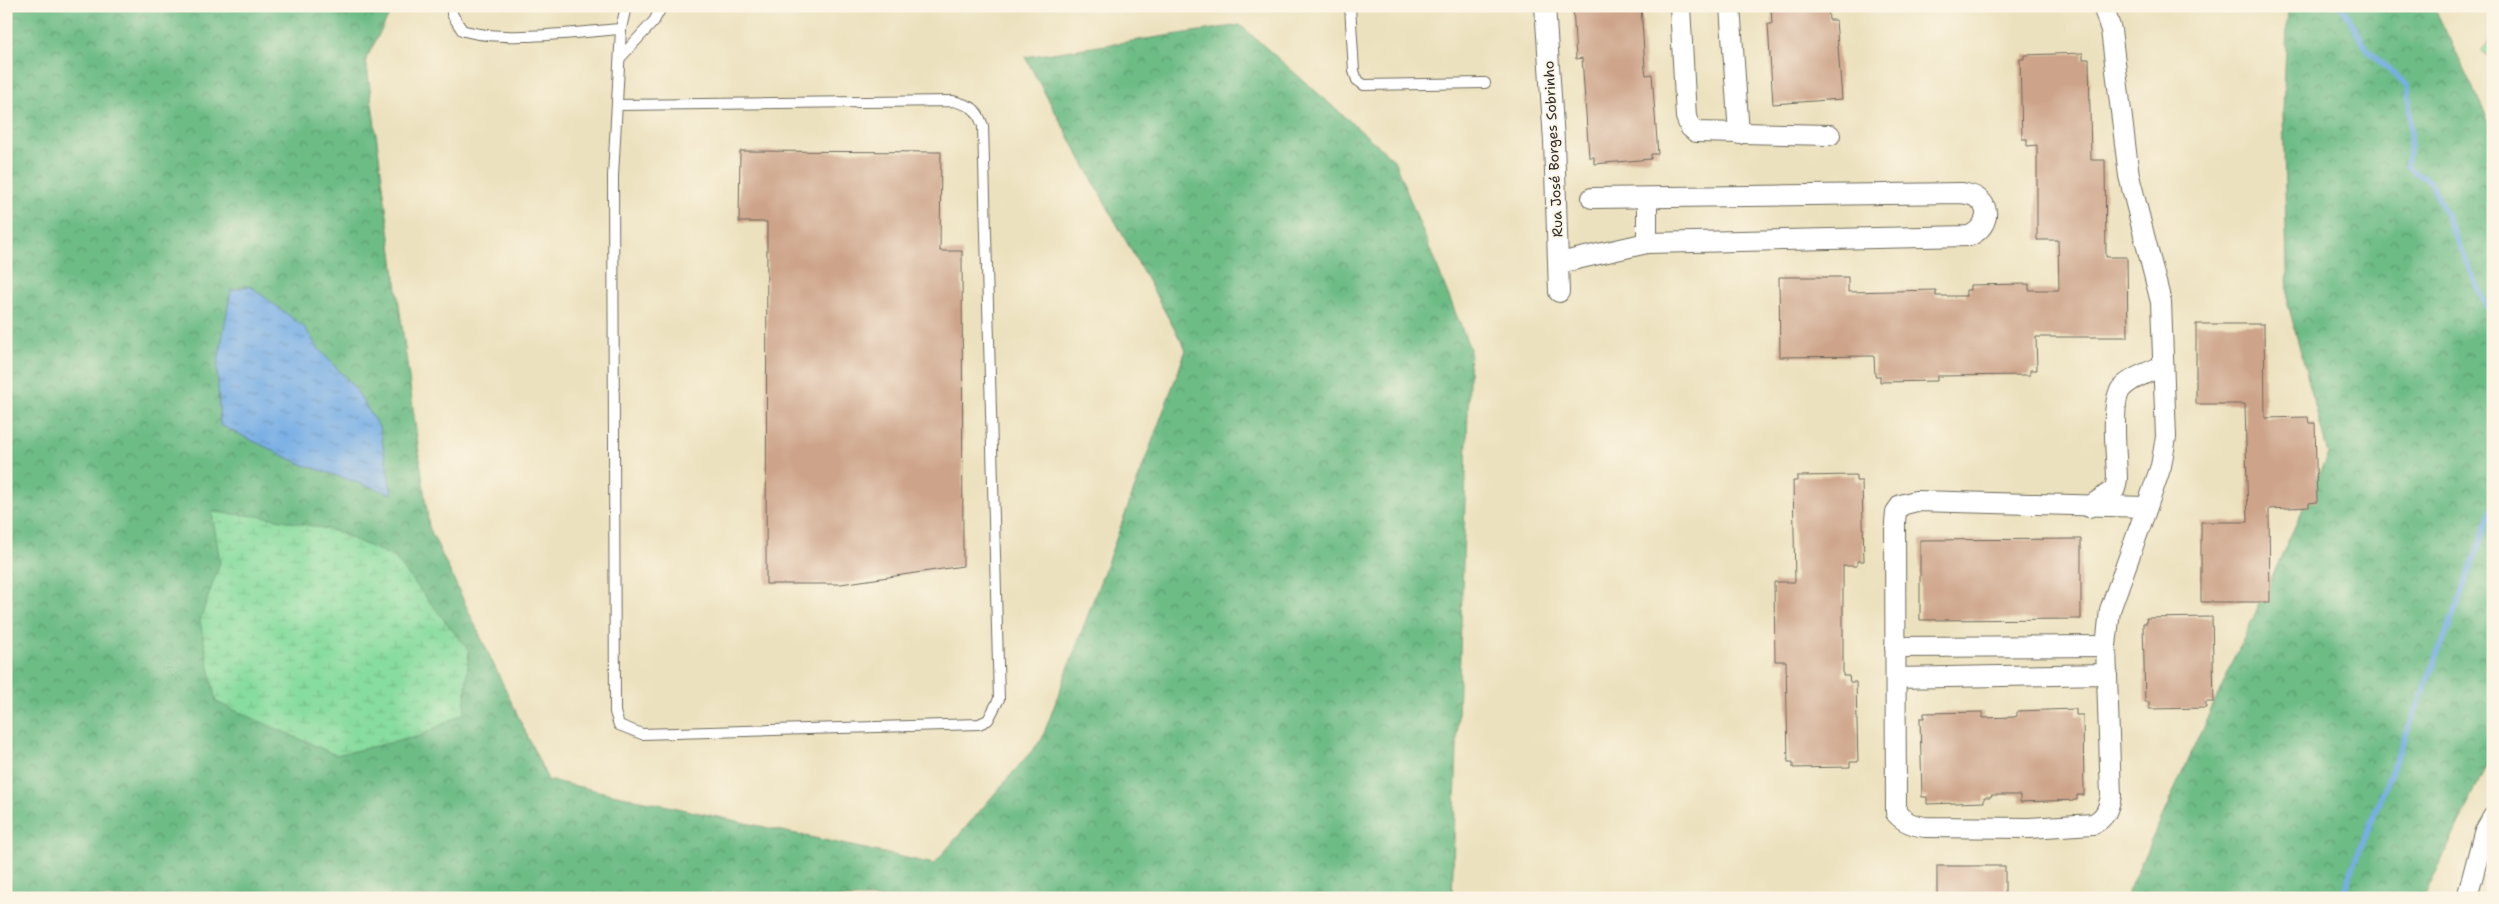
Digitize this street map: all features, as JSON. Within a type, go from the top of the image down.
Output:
[{"type":"street","name":"Rua José Borges Sobrinho","points":[[1545,6],[1559,292]]},
{"type":"street","points":[[1680,6],[1686,117],[1690,127],[1696,132],[1704,134],[1830,135]]},
{"type":"street","points":[[1730,6],[1739,134]]},
{"type":"street","points":[[2103,6],[2111,30],[2129,176],[2161,302],[2166,437],[2160,466],[2147,507],[2110,610],[2106,646],[2111,796],[2107,811],[2102,819],[2093,824],[2029,828],[1924,827],[1913,825],[1902,819],[1896,813],[1895,647],[1895,522],[1896,512],[1901,505],[1916,501],[2147,507]]},
{"type":"street","points":[[1559,263],[1647,243],[1969,236],[1980,231],[1986,219],[1984,206],[1977,197],[1962,193],[1592,198]]},
{"type":"street","points":[[1647,198],[1647,243]]},
{"type":"street","points":[[2090,507],[2115,489],[2117,479],[2116,403],[2121,390],[2134,380],[2162,366]]},
{"type":"street","points":[[1895,647],[2106,646]]},
{"type":"street","points":[[1896,678],[2107,674]]},
{"type":"street","points":[[2467,898],[2484,833],[2493,817]]},
{"type":"lane","points":[[452,6],[452,14],[462,30],[477,35],[550,34],[621,29]]},
{"type":"lane","points":[[617,105],[953,101],[968,105],[977,111],[983,126],[1000,699],[988,720],[979,724],[642,734],[619,725],[615,712],[612,186],[621,29],[626,6]]},
{"type":"lane","points":[[620,58],[654,21],[662,6]]},
{"type":"lane","points":[[1350,6],[1354,71],[1356,80],[1364,85],[1484,83]]},
{"type":"green space","points":[[6,6],[394,6],[366,59],[429,527],[548,780],[934,864],[1042,739],[1186,350],[1025,57],[1240,25],[1394,160],[1470,349],[1452,898],[6,898]]},
{"type":"green space","points":[[2288,6],[2429,6],[2435,9],[2493,130],[2493,751],[2424,898],[2125,898],[2328,454],[2288,304],[2283,111]]},
{"type":"green space","points":[[2493,37],[2493,60],[2481,51]]},
{"type":"green space","points":[[212,512],[266,517],[332,530],[394,557],[469,651],[464,713],[420,736],[336,755],[216,702],[200,621],[220,562]]},
{"type":"water","points":[[250,286],[304,327],[319,349],[355,388],[380,429],[392,494],[301,464],[220,425],[217,367],[231,290]]},
{"type":"building","points":[[1573,6],[1641,6],[1646,75],[1652,74],[1658,154],[1651,154],[1651,159],[1594,164],[1594,157],[1589,157],[1582,58],[1576,59]]},
{"type":"building","points":[[1771,6],[1828,6],[1829,20],[1836,20],[1842,99],[1773,104],[1768,24],[1772,24]]},
{"type":"building","points":[[2083,53],[2083,59],[2089,59],[2091,160],[2105,160],[2106,257],[2127,257],[2128,337],[2036,337],[2037,370],[2030,370],[2030,375],[1937,376],[1937,381],[1880,382],[1880,376],[1875,376],[1874,356],[1780,357],[1779,277],[1848,277],[1848,292],[1936,290],[1936,296],[1966,296],[1966,290],[1970,290],[1970,285],[2029,284],[2029,290],[2059,290],[2058,240],[2037,240],[2037,145],[2027,146],[2027,139],[2022,139],[2020,59],[2024,59],[2024,55]]},
{"type":"building","points":[[740,151],[941,152],[940,251],[962,251],[963,566],[841,584],[766,584],[767,222],[739,222]]},
{"type":"building","points":[[2196,324],[2264,324],[2265,418],[2308,417],[2309,423],[2315,423],[2317,502],[2309,503],[2309,507],[2269,509],[2270,602],[2201,602],[2201,522],[2248,522],[2245,404],[2196,404]]},
{"type":"building","points":[[1856,475],[1856,481],[1862,481],[1864,561],[1857,561],[1857,566],[1843,566],[1843,676],[1849,676],[1850,682],[1856,682],[1858,762],[1850,762],[1850,767],[1793,768],[1793,762],[1788,762],[1786,661],[1775,661],[1774,582],[1795,582],[1793,481],[1797,481],[1797,476]]},
{"type":"building","points":[[2081,539],[2081,619],[1920,620],[1920,540]]},
{"type":"building","points":[[2212,617],[2214,702],[2206,702],[2206,708],[2149,709],[2149,702],[2145,702],[2143,623],[2147,623],[2146,618]]},
{"type":"building","points":[[2076,709],[2076,715],[2083,715],[2084,795],[2077,795],[2077,800],[2020,802],[2020,795],[1991,795],[1991,797],[1984,797],[1984,802],[1927,804],[1927,797],[1922,797],[1920,718],[1924,718],[1924,713],[1983,712],[1983,718],[2014,717],[2017,716],[2017,711]]},
{"type":"building","points":[[1937,866],[2005,866],[2005,898],[1937,898]]},
{"type":"waterway","points":[[2342,6],[2369,52],[2408,86],[2411,132],[2407,166],[2432,184],[2493,321]]},
{"type":"waterway","points":[[2341,898],[2457,606],[2493,506]]}]
